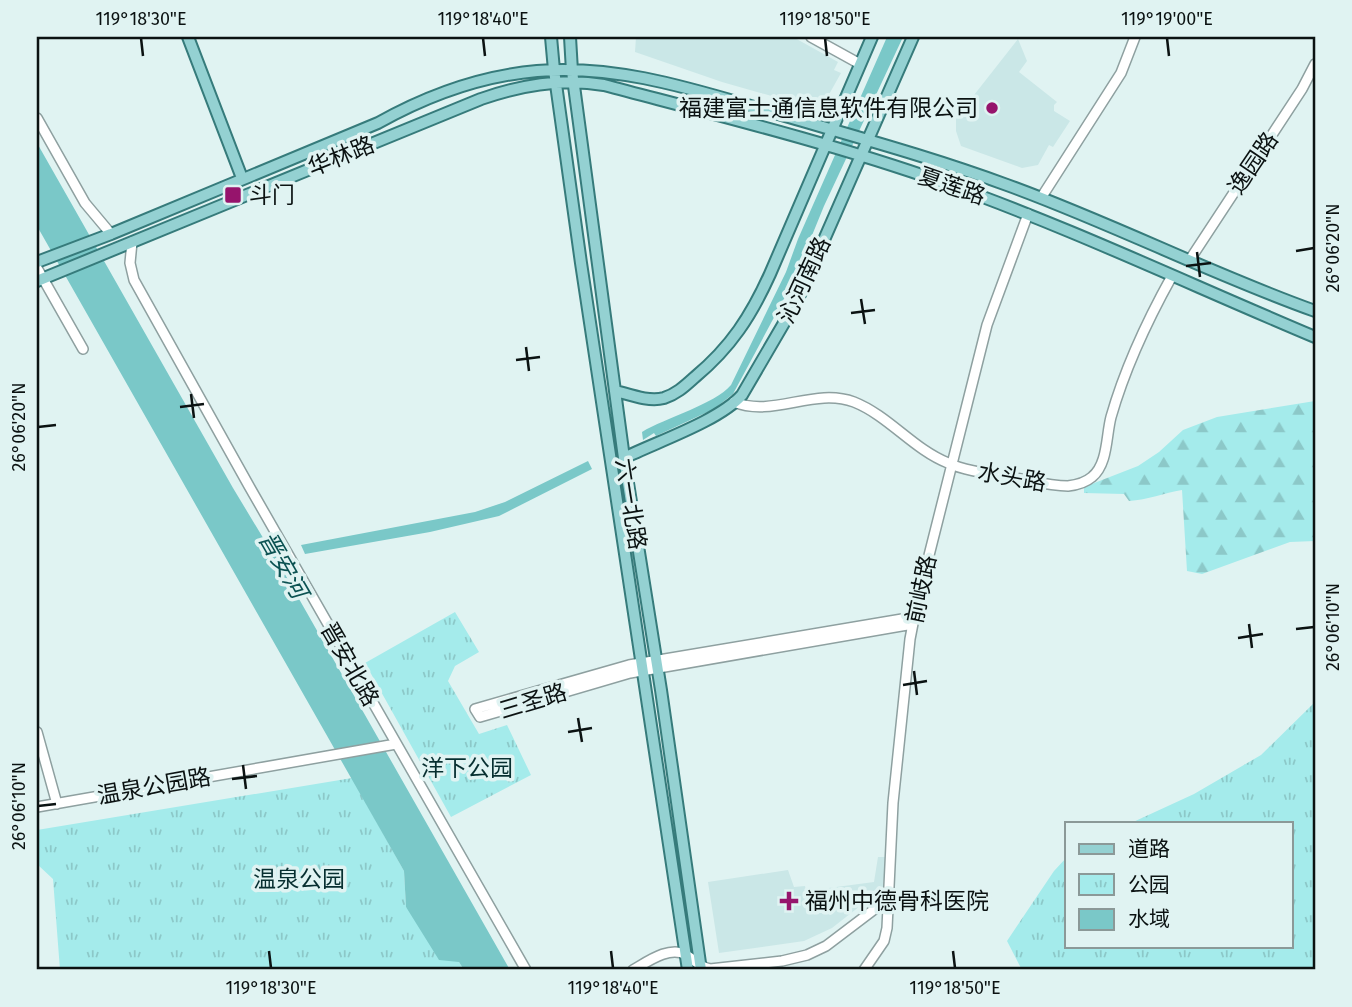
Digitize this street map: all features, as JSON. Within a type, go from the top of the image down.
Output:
[{"type":"main road","points":[[188,37],[242,178]]},
{"type":"main road","points":[[551,37],[554,70]]},
{"type":"main road","name":"六一北路","points":[[570,37],[572,76],[617,391],[624,458],[701,968]]},
{"type":"main road","name":"沁河南路","points":[[617,391],[649,398],[667,397],[680,390],[725,349],[755,306],[872,37]]},
{"type":"main road","name":"沁河南路","points":[[624,458],[692,427],[734,402],[742,394],[798,299],[913,37]]},
{"type":"main road","name":"华林路","points":[[37,262],[107,236],[378,123],[407,107],[448,90],[515,74],[554,70],[572,76]]},
{"type":"main road","name":"六一北路","points":[[554,70],[688,970]]},
{"type":"main road","name":"夏莲路","points":[[572,76],[621,74],[668,82],[953,166],[1041,198],[1315,311]]},
{"type":"main road","name":"华林路","points":[[39,276],[58,272],[112,251],[481,99],[516,89],[556,83],[572,76]]},
{"type":"main road","name":"夏莲路","points":[[572,76],[861,155],[939,181],[1028,214],[1315,337]]},
{"type":"street","points":[[811,37],[860,64]]},
{"type":"street","points":[[1041,198],[1122,73],[1135,37]]},
{"type":"street","name":"逸园路","points":[[1189,261],[1302,89],[1315,64]]},
{"type":"street","points":[[37,118],[107,236]]},
{"type":"street","name":"前岐路","points":[[864,970],[886,936],[893,803],[914,620],[950,465],[992,310],[1028,214]]},
{"type":"street","name":"晋安北路","points":[[132,242],[130,262],[134,280],[526,970]]},
{"type":"street","points":[[39,276],[83,349]]},
{"type":"street","name":"水头路","points":[[734,402],[752,407],[814,398],[840,398],[867,409],[950,465],[1060,486],[1079,484],[1092,478],[1101,466],[1114,406],[1132,357],[1172,276]]},
{"type":"street","name":"三圣路","points":[[641,666],[480,717],[475,709],[641,666],[914,620]]},
{"type":"street","points":[[37,732],[57,804]]},
{"type":"street","name":"温泉公园路","points":[[37,807],[396,744]]},
{"type":"street","points":[[633,970],[669,953],[686,955],[701,968],[710,969],[782,961],[807,955],[826,946],[888,899]]},
{"type":"shaded area","points":[[636,37],[793,37],[838,62],[834,70],[841,73],[827,98],[813,105],[803,105],[722,82],[635,52]]},
{"type":"shaded area","points":[[1018,39],[1027,61],[1019,72],[1057,102],[1054,111],[1070,121],[1053,147],[1049,145],[1038,165],[1022,168],[961,146],[956,131],[956,118]]},
{"type":"shaded area","name":"福州中德骨科医院","points":[[878,857],[886,857],[883,888],[832,928],[804,941],[719,953],[708,882],[788,870],[794,887],[805,886],[806,891],[874,882]]},
{"type":"green space","points":[[1315,401],[1315,541],[1290,542],[1202,574],[1187,571],[1182,490],[1129,501],[1124,494],[1084,493],[1084,487],[1138,466],[1159,452],[1183,430],[1217,417]]},
{"type":"green space","name":"洋下公园","points":[[455,612],[479,652],[455,666],[448,681],[479,734],[507,725],[531,775],[451,817],[365,663]]},
{"type":"green space","points":[[1315,702],[1315,970],[1022,970],[1007,941],[1054,871],[1065,859],[1065,948],[1292,948],[1292,822],[1133,822],[1194,794],[1261,755]]},
{"type":"green space","name":"温泉公园","points":[[352,778],[404,871],[406,907],[464,970],[60,970],[53,879],[38,865],[37,830]]},
{"type":"water","points":[[887,37],[903,37],[824,206],[793,282],[733,394],[714,409],[643,440],[642,432],[702,405],[731,385],[786,272]]},
{"type":"water","name":"晋安河","points":[[37,143],[233,488],[274,556],[278,556],[284,566],[282,569],[510,970],[464,970],[459,962],[439,960],[406,907],[404,871],[37,226]]},
{"type":"water","points":[[588,461],[592,469],[499,516],[430,532],[305,554],[301,545],[475,512],[505,502]]},
{"type":"place","name":"福建富士通信息软件有限公司","points":[[992,108]]},
{"type":"place","name":"斗门","points":[[233,195]]},
{"type":"place","name":"福州中德骨科医院","points":[[789,901]]}]
